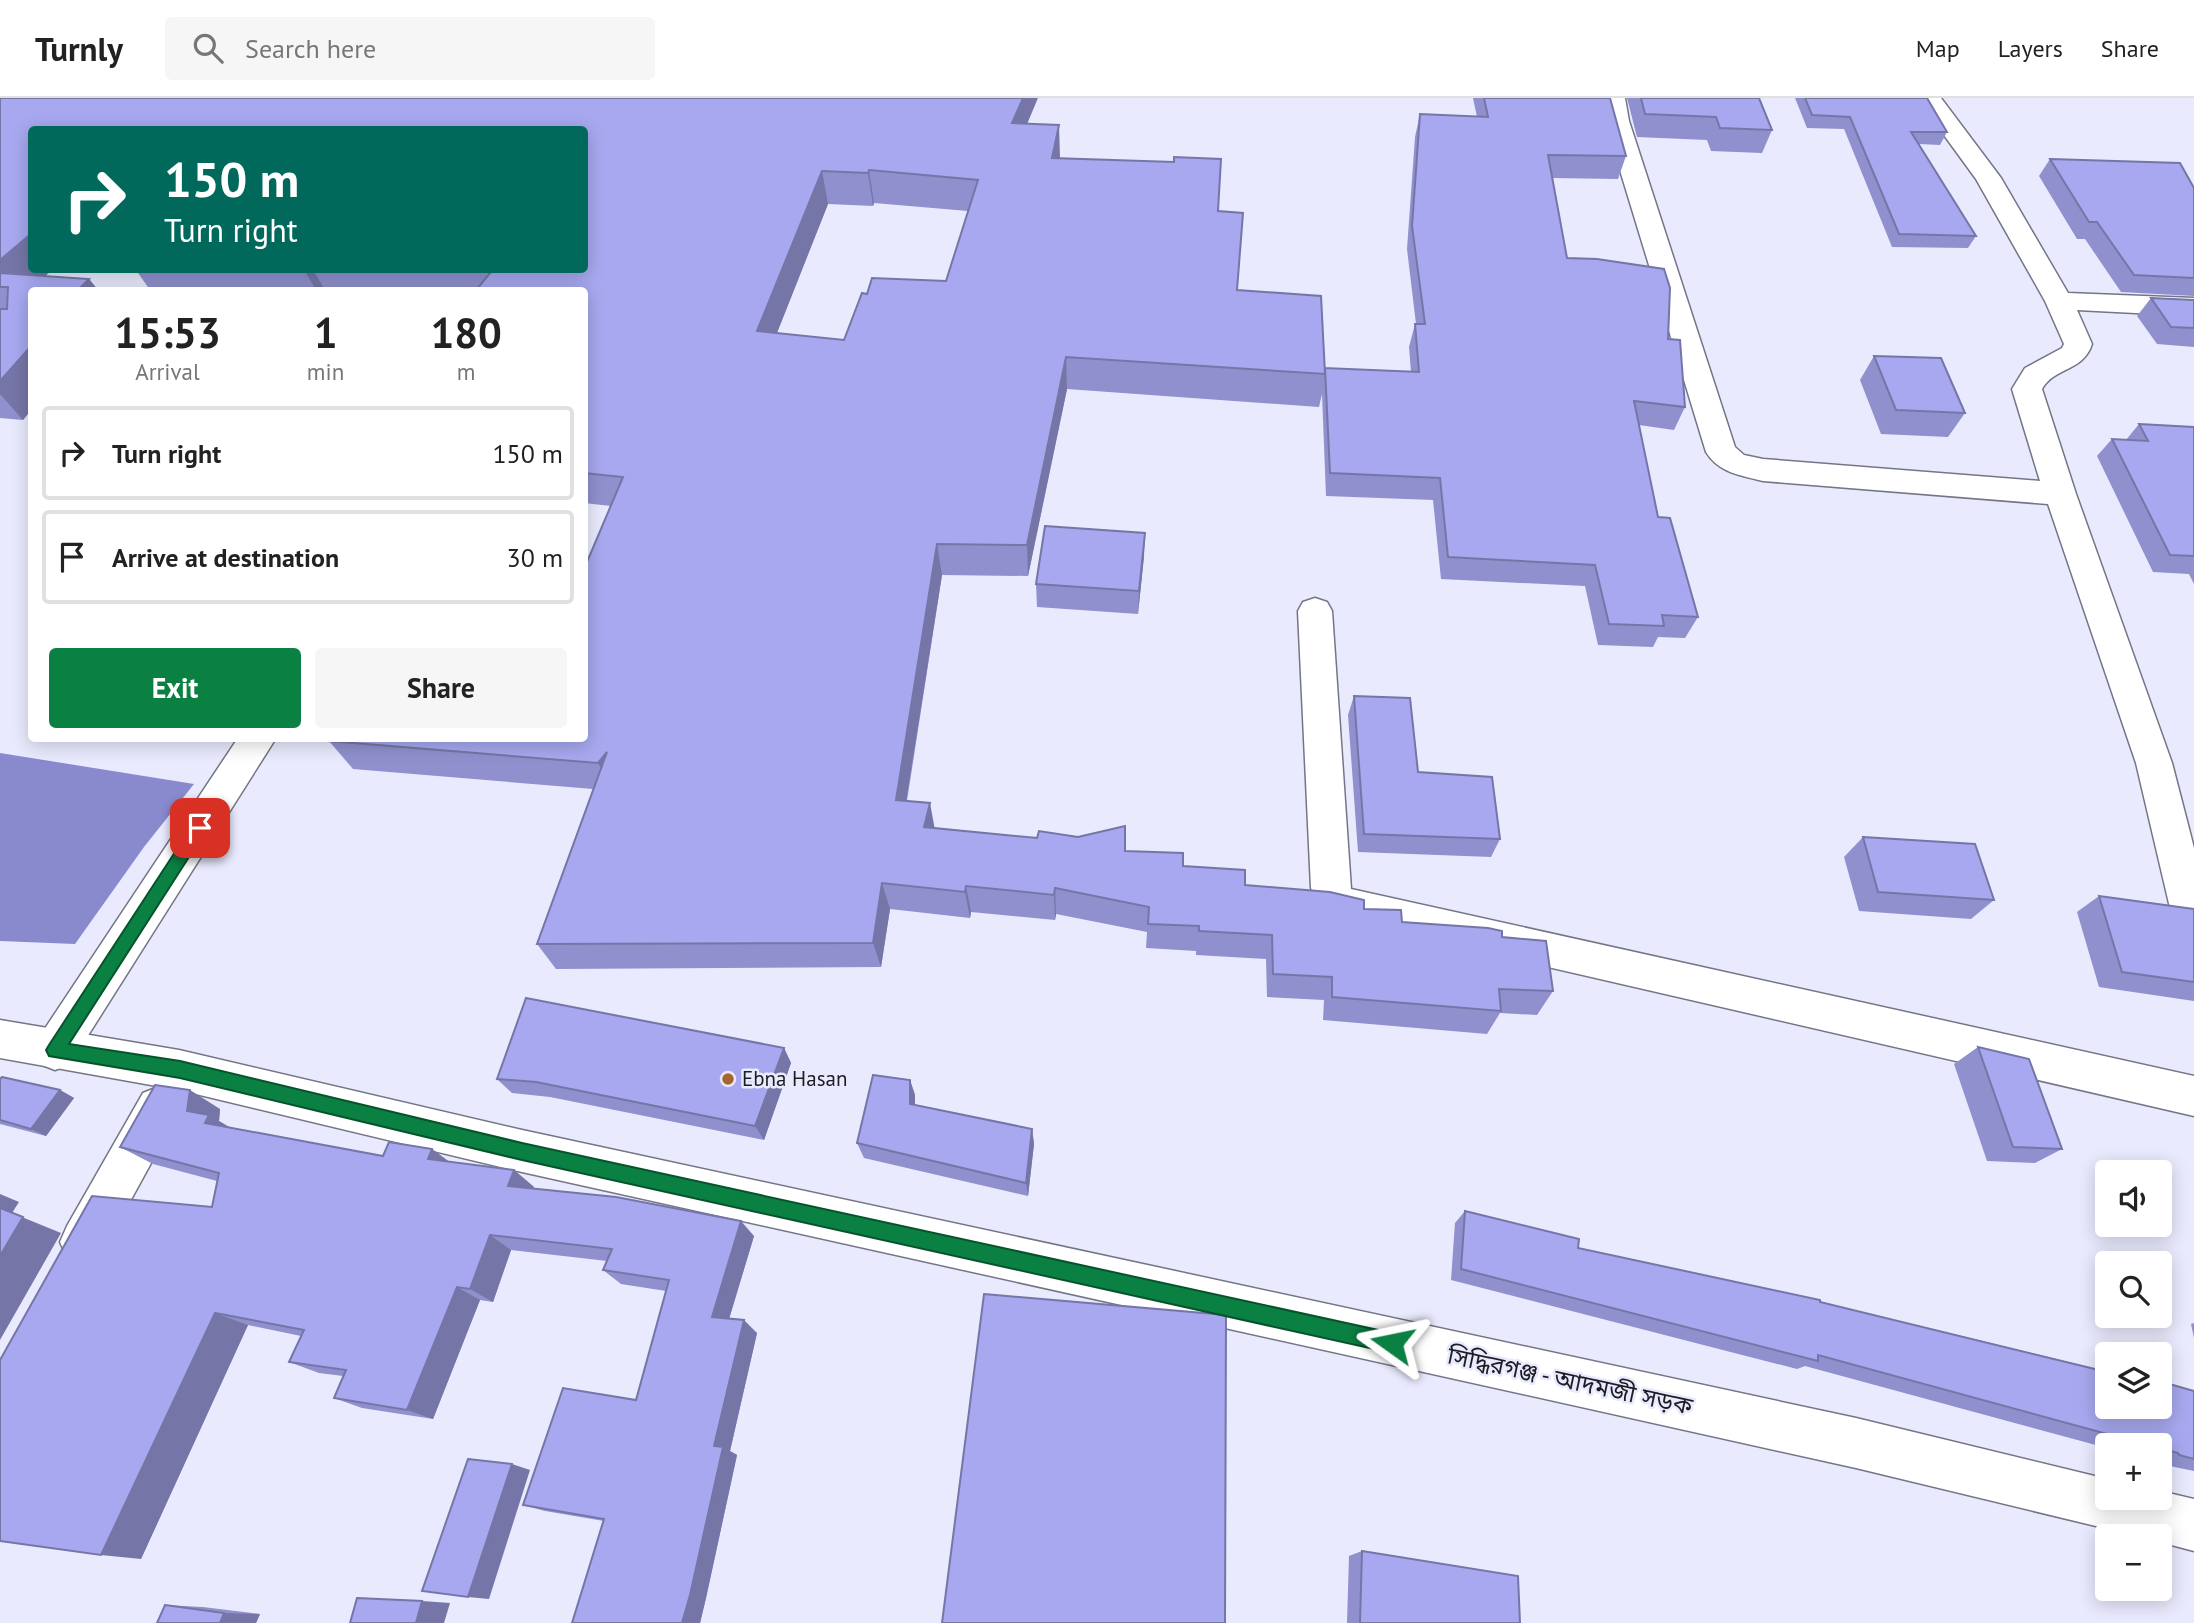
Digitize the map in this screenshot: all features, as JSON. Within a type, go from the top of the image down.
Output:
[{"type":"street","points":[[1612,98],[1721,452],[1734,463],[1763,470],[2060,494]]},
{"type":"street","points":[[1929,98],[1988,178],[2059,301],[2078,344],[2075,353],[2035,375],[2027,389],[2060,494],[2154,763],[2194,925]]},
{"type":"street","points":[[2059,301],[2194,307]]},
{"type":"street","points":[[1315,611],[1331,888],[1337,903],[2194,1096]]},
{"type":"street","points":[[55,1050],[255,742]]},
{"type":"street","name":"সিদ্ধিরগঞ্জ - আদমজী সড়ক","points":[[0,1039],[180,1070],[535,1154],[1856,1443],[2194,1525]]},
{"type":"street","points":[[66,1272],[180,1070]]},
{"type":"water","points":[[0,753],[194,784],[144,847],[75,944],[0,941]]},
{"type":"building","points":[[0,98],[1023,98],[1012,123],[1059,125],[1052,158],[1174,162],[1174,157],[1221,159],[1218,211],[1243,213],[1237,290],[1321,296],[1325,374],[1066,357],[1027,545],[937,544],[896,800],[930,803],[924,827],[1037,838],[1039,831],[1078,837],[1125,826],[1125,851],[1183,853],[1183,866],[1245,870],[1245,885],[1330,892],[1364,900],[1364,909],[1401,910],[1402,922],[1488,928],[1502,931],[1502,937],[1546,941],[1553,991],[1499,989],[1501,1011],[1332,997],[1332,977],[1273,974],[1272,935],[1199,931],[1199,926],[1148,924],[1149,907],[1055,888],[1054,895],[966,886],[965,892],[882,883],[873,943],[537,944],[607,752],[598,763],[341,742],[588,742],[588,560],[623,477],[588,473],[588,287],[478,287],[490,273],[588,273],[588,126],[28,126],[28,236],[0,260]],"holes":[[[869,170],[978,180],[946,281],[872,278],[867,294],[862,293],[844,340],[757,331],[822,171],[868,173]]]},
{"type":"building","points":[[1484,98],[1610,98],[1626,156],[1548,155],[1567,258],[1597,259],[1664,269],[1670,288],[1668,339],[1680,340],[1685,407],[1634,401],[1658,517],[1670,518],[1698,617],[1662,615],[1664,626],[1609,624],[1595,565],[1448,557],[1440,478],[1330,473],[1325,368],[1419,372],[1415,324],[1425,324],[1412,226],[1420,114],[1488,117]]},
{"type":"building","points":[[1641,98],[1759,98],[1772,130],[1720,128],[1716,117],[1645,114]]},
{"type":"building","points":[[1805,98],[1927,98],[1947,132],[1911,132],[1976,236],[1899,234],[1850,117],[1812,115]]},
{"type":"building","points":[[2050,159],[2180,163],[2194,188],[2194,278],[2134,275],[2097,222],[2089,222]]},
{"type":"building","points":[[0,273],[89,279],[81,287],[28,287],[28,350],[0,381],[0,309],[7,309],[8,287],[0,287]]},
{"type":"building","points":[[2151,298],[2194,300],[2194,328],[2171,327]]},
{"type":"building","points":[[1874,356],[1941,358],[1965,413],[1896,410]]},
{"type":"building","points":[[2139,424],[2194,427],[2194,556],[2170,555],[2112,439],[2148,441]]},
{"type":"building","points":[[1045,526],[1145,533],[1139,591],[1036,584]]},
{"type":"building","points":[[1354,696],[1410,698],[1418,772],[1492,777],[1500,839],[1364,834]]},
{"type":"building","points":[[1863,837],[1975,844],[1994,900],[1878,892]]},
{"type":"building","points":[[2099,896],[2194,909],[2194,982],[2122,972]]},
{"type":"building","points":[[526,998],[784,1048],[755,1126],[536,1082],[497,1079]]},
{"type":"building","points":[[1978,1047],[2029,1059],[2062,1149],[2013,1147]]},
{"type":"building","points":[[873,1075],[910,1080],[910,1104],[1032,1129],[1026,1183],[857,1143]]},
{"type":"building","points":[[2,1077],[60,1090],[31,1129],[0,1120]]},
{"type":"building","points":[[155,1085],[190,1090],[187,1111],[209,1115],[205,1123],[383,1156],[389,1142],[432,1149],[428,1159],[514,1170],[508,1186],[616,1197],[741,1221],[712,1317],[744,1320],[714,1446],[723,1447],[682,1623],[572,1623],[604,1519],[523,1505],[563,1388],[636,1400],[669,1280],[603,1270],[612,1249],[490,1235],[470,1289],[457,1287],[407,1410],[334,1398],[346,1370],[289,1362],[304,1330],[215,1313],[101,1555],[0,1541],[0,1360],[92,1196],[212,1207],[219,1173],[120,1147]]},
{"type":"building","points":[[0,1208],[23,1217],[0,1256]]},
{"type":"building","points":[[1465,1211],[1579,1239],[1578,1248],[1820,1300],[2095,1369],[2095,1419],[2172,1419],[2172,1385],[2194,1391],[2194,1459],[2172,1451],[2172,1433],[2103,1433],[1818,1355],[1818,1361],[1461,1269]]},
{"type":"building","points":[[984,1294],[1226,1315],[1225,1623],[942,1623]]},
{"type":"building","points":[[468,1459],[512,1464],[468,1597],[422,1591]]},
{"type":"building","points":[[1362,1551],[1518,1576],[1520,1623],[1360,1623]]},
{"type":"building","points":[[357,1598],[422,1601],[416,1623],[350,1623]]},
{"type":"building","points":[[165,1605],[224,1613],[220,1623],[157,1623]]},
{"type":"place","name":"Ebna Hasan","points":[[728,1079]]},
{"type":"route","points":[[200,828],[55,1050],[180,1070],[522,1151],[1392,1343]]}]
